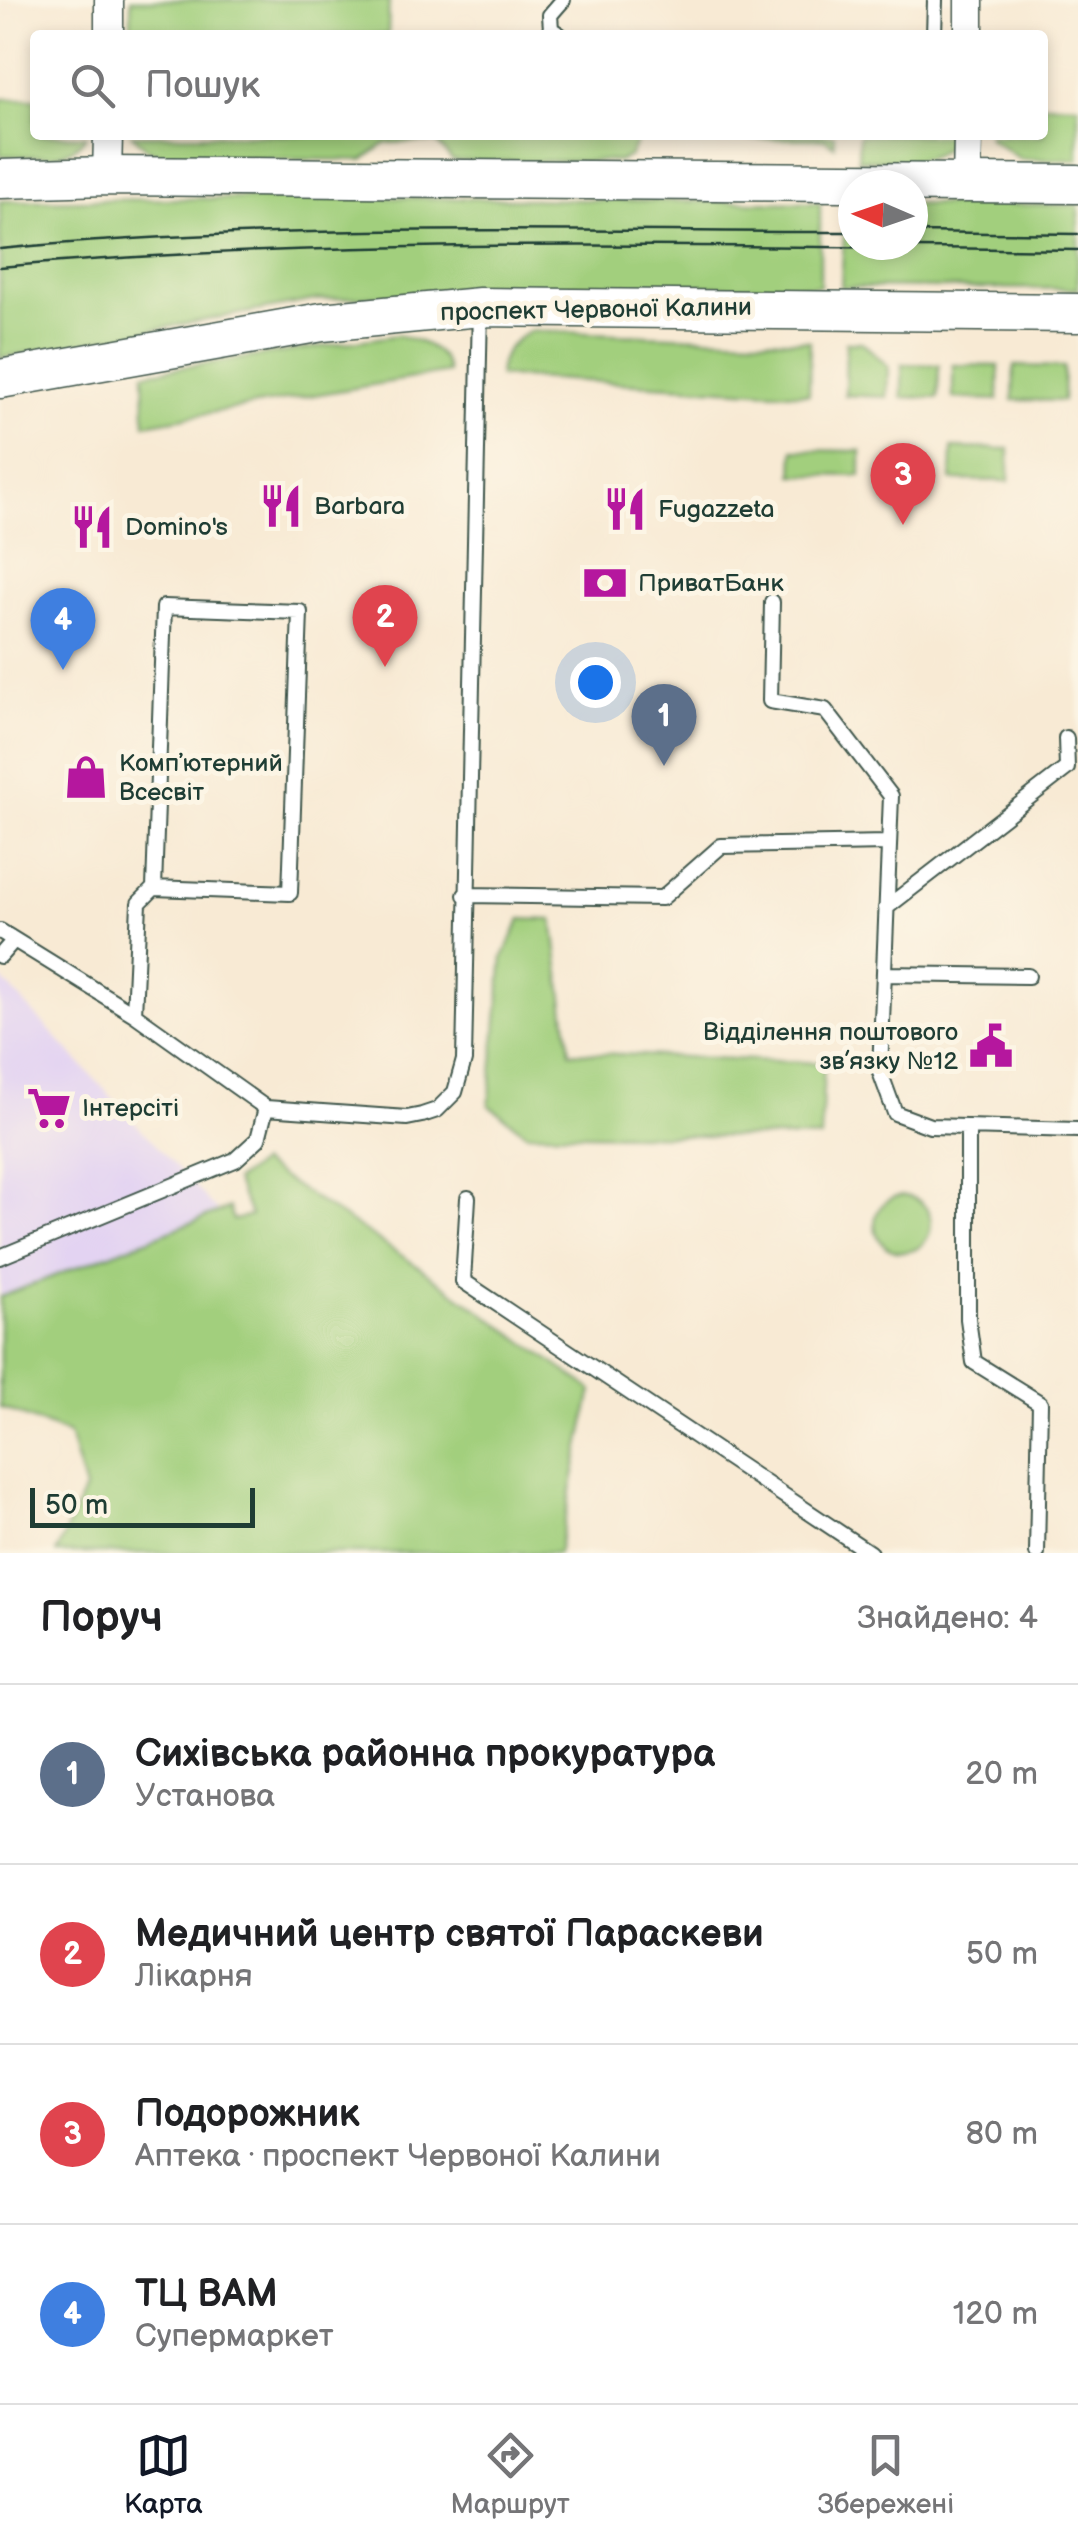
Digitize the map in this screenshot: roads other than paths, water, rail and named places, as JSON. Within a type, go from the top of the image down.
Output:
[{"type":"main road","points":[[0,179],[107,176],[1078,184]]},
{"type":"main road","name":"проспект Червоної Калини","points":[[0,379],[322,322],[480,307],[1078,313]]},
{"type":"street","points":[[109,0],[109,30]]},
{"type":"street","points":[[969,30],[970,0]]},
{"type":"street","points":[[107,176],[108,140]]},
{"type":"street","points":[[967,183],[968,140]]},
{"type":"lane","points":[[552,30],[550,15],[563,0]]},
{"type":"lane","points":[[934,30],[935,0]]},
{"type":"lane","points":[[0,931],[134,1014],[266,1108],[407,1118],[437,1110],[447,1103],[455,1092],[464,1060],[480,307]]},
{"type":"lane","points":[[772,602],[770,701],[825,710],[891,796],[886,843],[880,1072],[895,1113],[930,1126],[1078,1130]]},
{"type":"lane","points":[[134,1014],[139,903],[154,888],[164,607],[300,612],[290,893],[154,888]]},
{"type":"lane","points":[[886,908],[1067,768],[1066,738]]},
{"type":"lane","points":[[466,895],[662,898],[721,846],[886,843]]},
{"type":"lane","points":[[0,956],[14,940]]},
{"type":"lane","points":[[884,974],[1028,976]]},
{"type":"lane","points":[[0,1257],[235,1160],[258,1139],[266,1108]]},
{"type":"lane","points":[[968,1127],[968,1318],[974,1362],[1040,1403],[1037,1553]]},
{"type":"lane","points":[[468,1198],[464,1280],[870,1553]]},
{"type":"tram line","points":[[0,249],[320,232],[838,232]]},
{"type":"tram line","points":[[928,232],[1078,234]]},
{"type":"tram line","points":[[0,267],[134,257],[404,247],[674,245],[1078,250]]},
{"type":"place","name":"Barbara","points":[[281,506]]},
{"type":"place","name":"Fugazzeta","points":[[625,509]]},
{"type":"place","name":"Подорожник","points":[[903,525]]},
{"type":"place","name":"Domino's","points":[[92,527]]},
{"type":"place","name":"ПриватБанк","points":[[605,583]]},
{"type":"place","name":"Медичний центр святої Параскеви","points":[[385,667]]},
{"type":"place","name":"ТЦ ВАМ","points":[[63,670]]},
{"type":"place","name":"Сихівська районна прокуратура","points":[[664,766]]},
{"type":"place","name":"Компʼютерний Всесвіт","points":[[86,777]]},
{"type":"place","name":"Відділення поштового зв’язку №12","points":[[991,1046]]},
{"type":"place","name":"Інтерсіті","points":[[49,1108]]}]
